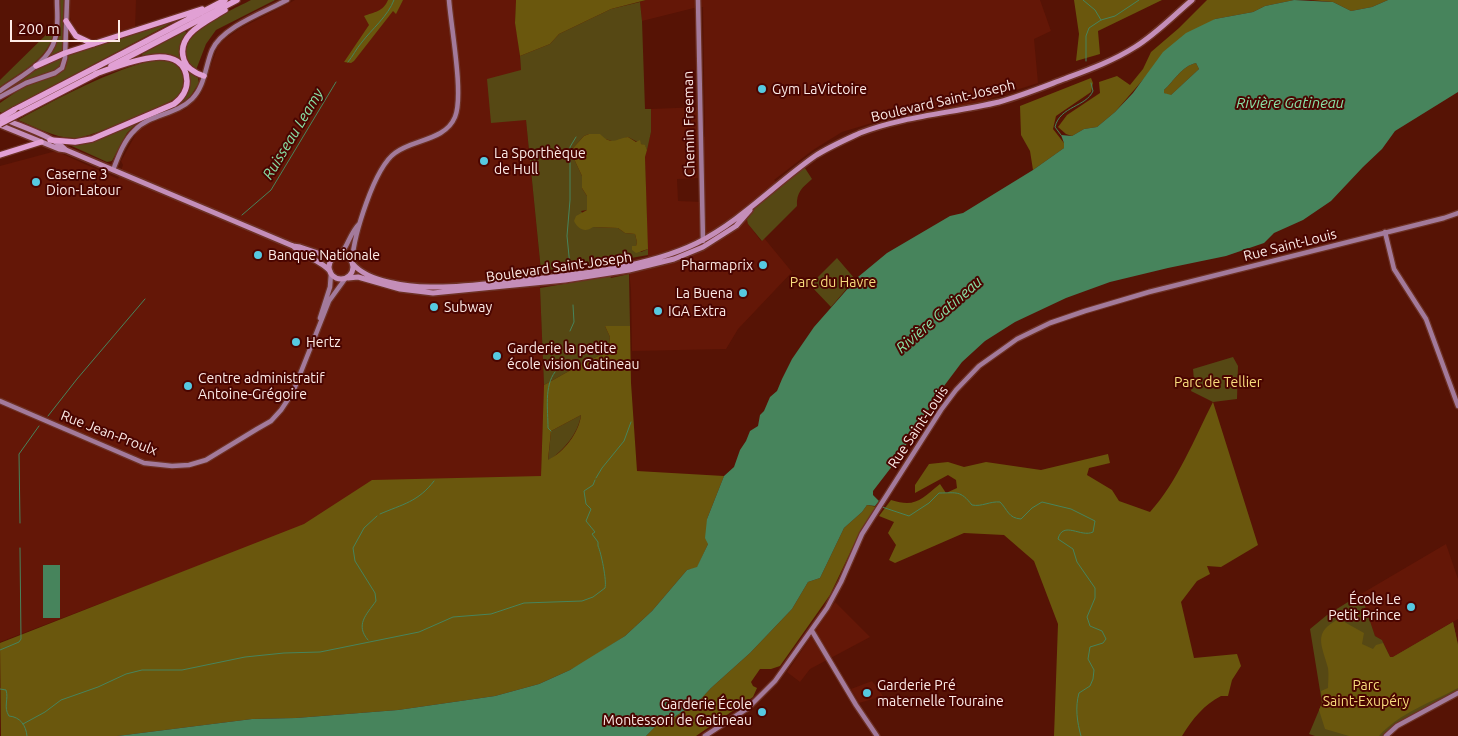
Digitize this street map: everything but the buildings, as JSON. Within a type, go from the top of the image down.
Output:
[{"type":"highway","points":[[0,118],[225,0]]},
{"type":"highway","points":[[0,125],[239,0]]},
{"type":"highway","points":[[204,76],[192,71],[186,64],[182,52],[184,42],[194,30],[239,0]]},
{"type":"highway","points":[[36,66],[65,53],[218,4]]},
{"type":"highway","points":[[66,21],[76,36],[93,44]]},
{"type":"highway","points":[[50,140],[78,141],[100,136],[175,103],[183,95],[187,83],[185,72],[179,64],[173,59],[162,57],[142,59],[95,74]]},
{"type":"highway","points":[[0,154],[41,142]]},
{"type":"main road","name":"Boulevard Saint-Joseph","points":[[352,262],[365,273],[384,281],[433,288],[530,279],[602,269],[672,253],[704,239],[755,204],[815,157],[835,144],[865,132],[906,120],[1015,97],[1114,59],[1143,41],[1192,0]]},
{"type":"main road","points":[[0,118],[61,145],[66,150]]},
{"type":"main road","points":[[0,125],[59,149],[66,150],[293,246],[298,251],[322,263],[336,278],[346,278],[353,272],[352,262],[348,257],[324,255],[300,246],[293,246]]},
{"type":"main road","name":"Boulevard Saint-Joseph","points":[[346,278],[358,277],[387,286],[416,292],[433,293],[565,280],[629,270],[674,259],[703,247],[736,226],[755,204]]},
{"type":"main road","points":[[330,272],[331,260],[338,255]]},
{"type":"street","points":[[0,91],[36,66],[48,53],[55,40],[57,0]]},
{"type":"street","points":[[0,97],[30,81],[57,72],[64,64],[66,0]]},
{"type":"street","points":[[113,170],[134,130],[144,123],[176,110],[189,102],[199,90],[212,50],[220,38],[230,30],[287,0]]},
{"type":"street","points":[[352,262],[360,223],[379,173],[388,159],[404,147],[440,134],[455,118],[458,97],[449,0]]},
{"type":"street","name":"Chemin Freeman","points":[[698,0],[703,247]]},
{"type":"street","name":"Rue Saint-Louis","points":[[705,736],[748,708],[775,681],[834,597],[860,538],[941,410],[956,390],[979,366],[1017,339],[1050,323],[1157,290],[1458,213]]},
{"type":"street","points":[[338,255],[347,247],[355,228],[360,223]]},
{"type":"street","points":[[1384,232],[1394,269],[1426,319],[1458,406]]},
{"type":"street","name":"Rue Jean-Proulx","points":[[320,322],[330,287],[330,272]]},
{"type":"street","name":"Rue Jean-Proulx","points":[[0,401],[144,463],[172,466],[198,462],[213,456],[266,424],[281,410],[293,392],[332,295],[346,278]]},
{"type":"street","points":[[812,630],[856,705],[878,736]]},
{"type":"street","points":[[1386,736],[1397,726],[1458,693]]},
{"type":"shaded area","points":[[70,0],[136,0],[135,29],[98,40],[91,40],[77,34],[72,26],[70,17]]},
{"type":"shaded area","points":[[295,0],[516,0],[515,23],[541,272],[544,385],[541,476],[308,524],[0,642],[0,166],[56,151],[118,179],[123,165],[121,161],[137,132],[146,125],[186,109],[201,94],[218,46],[239,29]]},
{"type":"shaded area","points":[[646,0],[1040,0],[1051,31],[1034,39],[1038,83],[991,98],[968,108],[888,125],[885,119],[842,132],[813,150],[774,180],[780,184],[748,224],[761,241],[764,238],[792,272],[738,329],[726,349],[632,351],[629,270],[648,266],[645,157],[651,132],[651,109],[700,107],[701,135],[705,137],[703,7],[642,21],[640,2]],"holes":[[[702,178],[702,202],[678,201],[677,179]]]},
{"type":"shaded area","name":"École Le Petit Prince","points":[[1446,544],[1458,579],[1458,619],[1394,657],[1390,657],[1382,640],[1375,636],[1361,594]]},
{"type":"shaded area","points":[[835,602],[870,637],[810,669],[800,682],[787,672]]},
{"type":"shaded area","name":"Garderie Pré maternelle Touraine","points":[[872,681],[883,696],[859,703],[851,689]]},
{"type":"green space","points":[[60,0],[64,0],[63,52],[49,58],[58,37]]},
{"type":"green space","points":[[251,0],[275,0],[216,30],[206,44],[196,70],[186,60],[185,49],[191,39],[215,19]]},
{"type":"green space","points":[[388,0],[403,0],[396,14],[393,11],[354,61],[351,63],[344,62],[369,25],[364,16],[381,9]]},
{"type":"green space","points":[[516,0],[646,0],[611,9],[559,34],[550,44],[520,56],[515,23]]},
{"type":"green space","points":[[1074,0],[1162,0],[1098,31],[1100,54],[1076,61],[1079,34]]},
{"type":"green space","points":[[1207,0],[1294,0],[1265,6],[1253,12],[1215,19],[1147,75],[1115,112],[1097,127],[1084,129],[1072,136],[1066,134],[1058,127],[1067,115],[1100,93],[1099,82],[1117,76],[1130,85],[1143,69],[1151,52]]},
{"type":"green space","points":[[1310,0],[1388,0],[1372,7],[1351,11],[1333,2]]},
{"type":"green space","points":[[640,2],[645,109],[651,109],[651,132],[647,150],[645,146],[628,137],[615,142],[589,134],[584,136],[573,148],[575,161],[582,176],[582,188],[587,196],[587,210],[581,211],[593,227],[618,228],[625,233],[635,234],[636,246],[641,252],[648,249],[648,255],[541,271],[526,120],[491,123],[487,79],[521,70],[520,56],[550,44],[559,34],[611,9]]},
{"type":"green space","points":[[176,19],[2,113],[0,112],[0,103],[23,87],[60,73],[66,66],[68,55]]},
{"type":"green space","points":[[54,27],[52,38],[42,55],[0,87],[0,80]]},
{"type":"green space","points":[[185,31],[187,34],[181,44],[191,72],[198,78],[199,83],[190,97],[177,106],[188,76],[166,55],[143,57],[142,54]]},
{"type":"green space","points":[[63,56],[58,69],[11,88],[11,86],[38,68]]},
{"type":"green space","points":[[154,60],[166,61],[179,67],[183,74],[184,84],[178,96],[146,113],[96,133],[76,138],[54,135],[18,120],[67,94],[120,70]]},
{"type":"green space","points":[[1196,63],[1199,69],[1170,96],[1164,93],[1164,90],[1182,70]]},
{"type":"green space","points":[[1091,78],[1093,83],[1091,92],[1056,116],[1053,129],[1064,143],[1064,148],[1033,170],[1030,151],[1021,135],[1020,106]]},
{"type":"green space","points":[[138,122],[127,133],[112,161],[107,162],[65,143],[77,143]]},
{"type":"green space","points":[[600,134],[611,141],[628,137],[636,142],[640,140],[641,144],[645,145],[647,150],[645,157],[648,249],[636,253],[632,250],[632,246],[636,246],[637,242],[635,234],[625,233],[618,228],[593,227],[585,230],[580,228],[574,221],[576,216],[587,210],[587,196],[582,188],[582,176],[575,161],[573,148],[584,136]]},
{"type":"green space","points":[[803,165],[812,179],[799,193],[797,206],[762,241],[748,224],[746,215],[755,204]]},
{"type":"green space","name":"Parc du Havre","points":[[837,258],[855,279],[831,307],[810,285]]},
{"type":"green space","points":[[629,274],[630,326],[605,326],[610,337],[608,352],[587,361],[544,385],[540,288]]},
{"type":"green space","points":[[605,326],[630,326],[631,383],[637,471],[724,476],[707,519],[708,544],[697,568],[687,570],[652,611],[625,636],[570,670],[539,684],[495,696],[398,710],[296,718],[252,719],[117,736],[1,736],[0,643],[304,524],[372,480],[541,476],[544,385],[587,361],[608,352],[610,337]],"holes":[[[581,415],[574,435],[565,447],[548,460],[551,431]]]},
{"type":"green space","name":"Parc de Tellier","points":[[1233,357],[1238,366],[1237,399],[1213,402],[1191,391],[1194,380],[1193,369]]},
{"type":"green space","points":[[1213,402],[1258,545],[1221,567],[1207,566],[1210,574],[1197,581],[1181,602],[1194,658],[1237,654],[1241,666],[1232,680],[1228,696],[1221,696],[1204,708],[1182,736],[1054,736],[1058,624],[1034,561],[1004,535],[964,533],[895,563],[889,560],[896,545],[888,533],[894,522],[879,516],[891,500],[907,503],[918,501],[940,484],[946,493],[957,488],[956,480],[948,475],[915,493],[915,485],[929,464],[948,462],[964,467],[986,462],[1041,470],[1108,454],[1110,463],[1089,468],[1087,475],[1112,490],[1119,501],[1150,512],[1169,487]]},
{"type":"green space","points":[[581,415],[577,429],[569,441],[548,461],[551,431]]},
{"type":"green space","points":[[867,505],[877,507],[861,530],[830,595],[780,666],[771,669],[760,669],[751,682],[757,688],[753,697],[696,736],[646,736],[658,724],[671,719],[698,702],[750,653],[792,609],[808,582],[820,578],[844,528]]},
{"type":"green space","name":"Parc Saint-Exupéry","points":[[1361,594],[1375,636],[1382,640],[1390,657],[1453,622],[1458,645],[1458,693],[1397,726],[1386,736],[1315,736],[1309,734],[1322,703],[1310,629],[1327,615]]},
{"type":"green space","name":"Parc Saint-Exupéry","points":[[1339,619],[1364,633],[1362,644],[1373,649],[1376,645],[1383,643],[1390,657],[1453,622],[1458,645],[1458,688],[1406,714],[1379,736],[1349,736],[1325,729],[1319,710],[1322,703],[1321,691],[1328,688],[1328,668],[1321,640],[1325,629]]},
{"type":"water","name":"Rivière Gatineau","points":[[1294,0],[1333,2],[1351,11],[1372,7],[1388,0],[1458,0],[1458,92],[1395,131],[1382,149],[1331,201],[1303,220],[1274,233],[1264,243],[1226,256],[1110,282],[1066,298],[1015,322],[985,341],[962,362],[944,386],[893,465],[873,491],[873,495],[879,501],[875,506],[867,505],[844,528],[820,578],[808,582],[792,609],[750,653],[698,702],[671,719],[658,724],[646,736],[117,736],[252,719],[296,718],[398,710],[495,696],[539,684],[570,670],[625,636],[652,611],[687,570],[697,567],[708,544],[705,538],[707,519],[724,476],[734,467],[750,431],[758,426],[760,415],[764,411],[770,397],[777,391],[792,359],[814,327],[858,277],[887,253],[950,216],[963,213],[1033,170],[1064,148],[1061,135],[1072,136],[1084,129],[1097,127],[1133,93],[1163,52],[1186,33],[1215,19],[1253,12],[1265,6]],"holes":[[[1196,63],[1199,69],[1171,95],[1164,93],[1164,90],[1186,67]]]},
{"type":"water","points":[[43,565],[60,565],[60,618],[43,618]]},
{"type":"waterway","name":"Ruisseau Leamy","points":[[348,62],[384,17],[394,0]]},
{"type":"waterway","points":[[1083,0],[1095,10],[1101,20]]},
{"type":"waterway","points":[[1086,61],[1086,36],[1089,28],[1101,20],[1115,16],[1139,0]]},
{"type":"waterway","name":"Ruisseau Leamy","points":[[242,215],[271,190],[336,82]]},
{"type":"waterway","points":[[1061,135],[1055,127],[1058,120],[1067,111],[1090,96],[1093,91],[1091,83]]},
{"type":"waterway","points":[[570,266],[567,236],[570,200],[570,147],[576,137]]},
{"type":"waterway","name":"Ruisseau Leamy","points":[[48,416],[145,299]]},
{"type":"waterway","points":[[570,331],[574,322],[573,305]]},
{"type":"waterway","points":[[551,431],[548,428],[547,398],[549,384],[555,372]]},
{"type":"waterway","points":[[596,478],[624,441],[631,422]]},
{"type":"waterway","name":"Ruisseau Leamy","points":[[20,523],[19,454],[39,426]]},
{"type":"waterway","points":[[23,724],[45,712],[61,700],[98,687],[126,674],[142,670],[182,670],[245,657],[320,652],[419,632],[453,617],[491,614],[524,603],[582,601],[593,597],[605,588],[598,542],[592,534],[595,532],[586,521],[591,509],[586,504],[584,491],[593,485],[595,480]]},
{"type":"waterway","points":[[380,514],[416,498],[434,481]]},
{"type":"waterway","points":[[882,507],[909,516],[929,503],[939,493],[958,493],[972,505],[1000,502],[1013,517],[1021,519],[1032,508],[1042,502],[1071,509],[1095,521],[1093,532],[1083,533],[1068,530],[1060,533],[1058,539],[1073,549],[1077,562],[1095,588],[1095,598],[1087,617],[1090,626],[1102,631],[1106,639],[1103,643],[1090,647],[1088,659],[1094,670],[1093,679],[1090,686],[1079,693],[1077,704],[1081,736]]},
{"type":"waterway","points":[[368,640],[364,635],[362,625],[363,620],[376,601],[375,593],[355,561],[353,548],[364,528],[377,516]]},
{"type":"waterway","name":"Ruisseau Leamy","points":[[0,650],[19,642],[21,639],[20,548]]},
{"type":"waterway","name":"Ruisseau Leamy","points":[[0,689],[6,690],[7,713],[9,716],[22,722],[27,736]]},
{"type":"place","name":"Gym LaVictoire","points":[[762,89]]},
{"type":"place","name":"La Sporthèque de Hull","points":[[484,161]]},
{"type":"place","name":"Caserne 3 Dion-Latour","points":[[36,182]]},
{"type":"place","name":"Banque Nationale","points":[[258,255]]},
{"type":"place","name":"Pharmaprix","points":[[763,265]]},
{"type":"place","name":"La Buena","points":[[743,293]]},
{"type":"place","name":"Subway","points":[[434,307]]},
{"type":"place","name":"IGA Extra","points":[[658,311]]},
{"type":"place","name":"Hertz","points":[[296,342]]},
{"type":"place","name":"Garderie la petite école vision Gatineau","points":[[497,356]]},
{"type":"place","name":"Centre administratif Antoine-Grégoire","points":[[188,386]]},
{"type":"place","name":"École Le Petit Prince","points":[[1411,607]]},
{"type":"place","name":"Garderie Pré maternelle Touraine","points":[[867,693]]},
{"type":"place","name":"Garderie École Montessori de Gatineau","points":[[762,712]]}]
